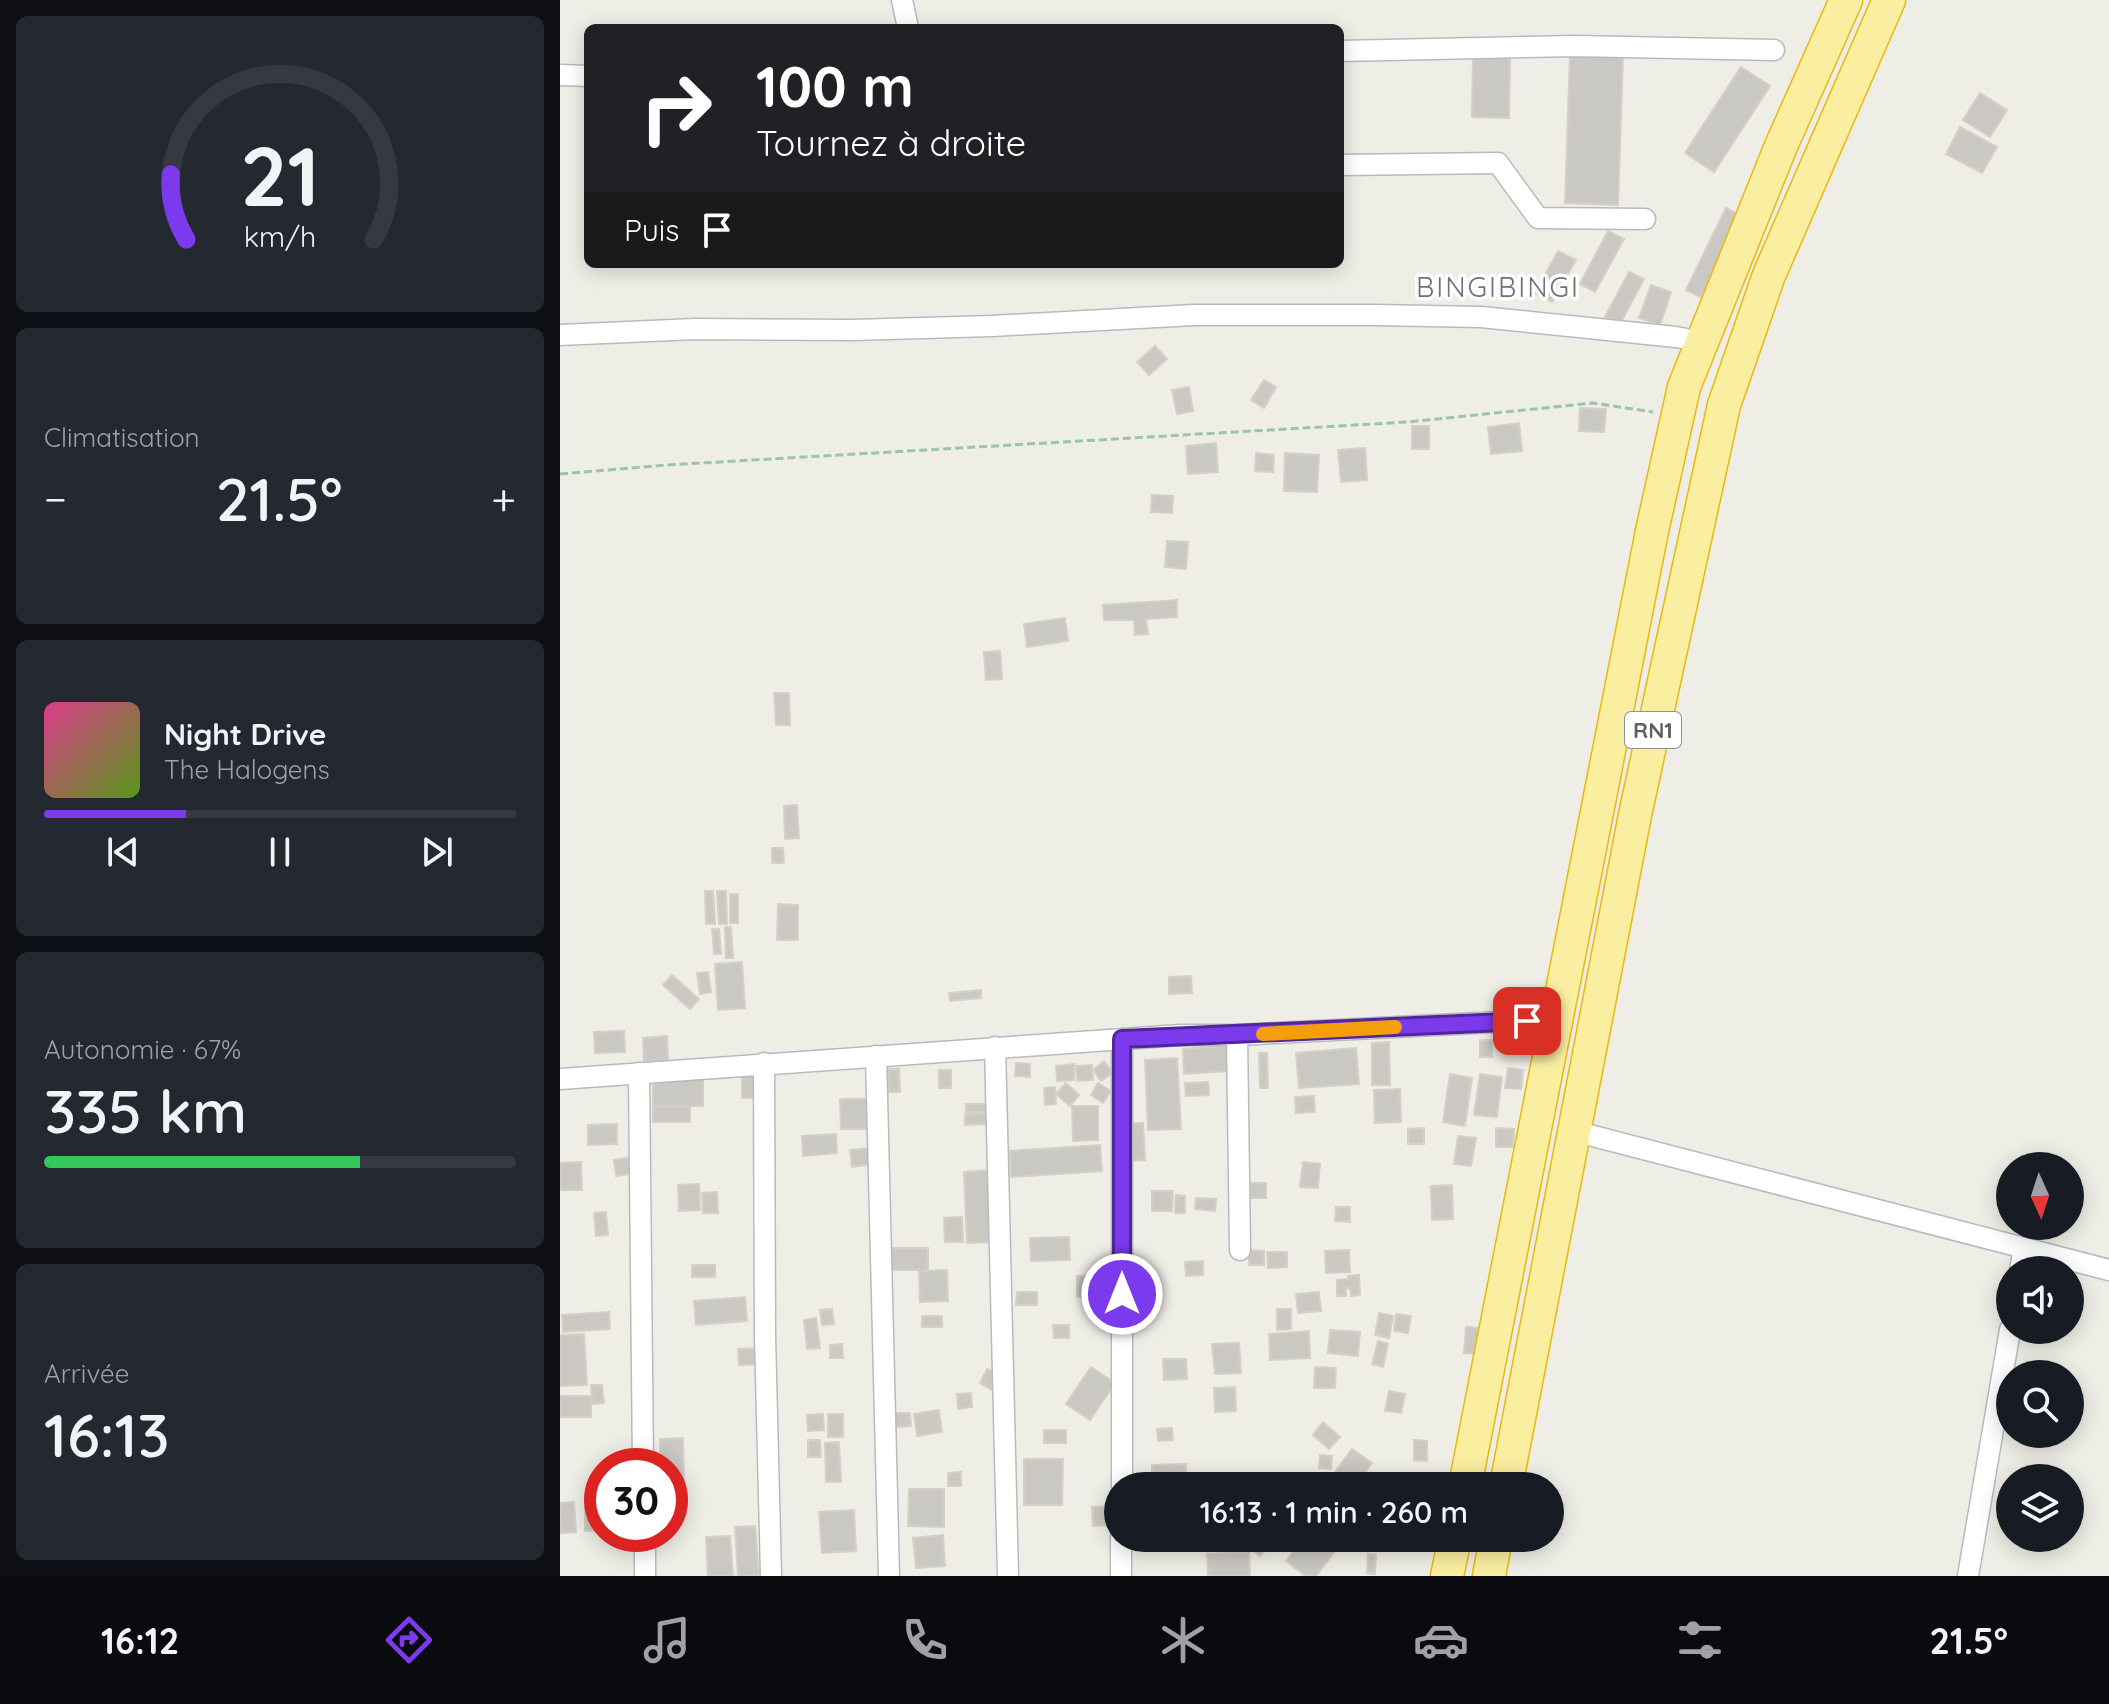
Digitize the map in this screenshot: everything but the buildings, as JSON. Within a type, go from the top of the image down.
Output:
[{"type":"highway","name":"RN1","points":[[1468,1472],[1652,531],[1684,387],[1781,146],[1846,0]]},
{"type":"highway","name":"RN1","points":[[1509,1472],[1635,815],[1724,405],[1769,275],[1889,0]]},
{"type":"highway","points":[[1447,1576],[1452,1552]]},
{"type":"highway","points":[[1489,1576],[1493,1552]]},
{"type":"street","points":[[902,0],[907,24]]},
{"type":"street","points":[[1344,51],[1575,46],[1774,50]]},
{"type":"street","points":[[560,75],[584,76]]},
{"type":"street","points":[[1344,165],[1498,163],[1538,218],[1645,219]]},
{"type":"street","points":[[560,335],[695,329],[869,330],[1193,315],[1375,315],[1481,317],[1702,342]]},
{"type":"street","points":[[560,1079],[1180,1035],[1237,1035],[1558,1019]]},
{"type":"street","points":[[1237,1035],[1240,1250]]},
{"type":"street","points":[[1122,1039],[1122,1472]]},
{"type":"street","points":[[995,1047],[1008,1576]]},
{"type":"street","points":[[876,1056],[889,1576]]},
{"type":"street","points":[[764,1063],[765,1336],[771,1576]]},
{"type":"street","points":[[639,1073],[643,1448]]},
{"type":"street","points":[[1574,1131],[2109,1270]]},
{"type":"street","points":[[2023,1256],[2024,1248]]},
{"type":"street","points":[[1968,1576],[2008,1344]]},
{"type":"street","points":[[645,1552],[645,1576]]},
{"type":"street","points":[[1121,1552],[1121,1576]]},
{"type":"path","points":[[560,474],[667,465],[1407,422],[1593,403],[1677,416]]},
{"type":"slow traffic","points":[[1263,1034],[1395,1027]]},
{"type":"district","name":"BINGIBINGI","points":[[1498,287]]},
{"type":"route","points":[[1122,1294],[1122,1039],[1527,1021]]}]
